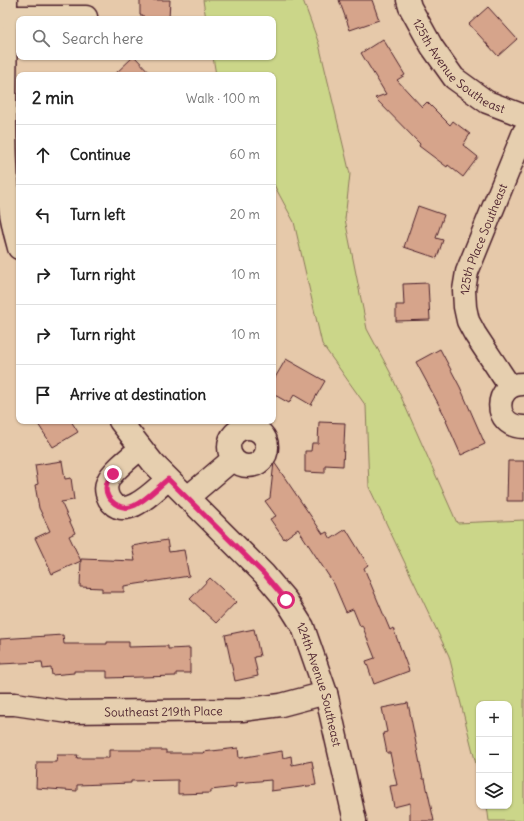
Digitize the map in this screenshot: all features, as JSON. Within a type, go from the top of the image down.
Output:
[{"type":"street","name":"125th Avenue Southeast","points":[[408,0],[410,8],[432,47],[454,78],[487,102],[524,116]]},
{"type":"street","points":[[16,237],[11,218],[2,149],[6,9],[76,16]]},
{"type":"street","name":"125th Place Southeast","points":[[524,132],[467,272],[464,290],[468,321],[475,334],[517,385],[504,393],[500,401],[500,410],[503,418],[509,424],[517,427],[524,427]]},
{"type":"street","name":"124th Avenue Southeast","points":[[122,424],[153,463],[168,479],[264,574],[286,600],[303,627],[326,693],[355,821]]},
{"type":"street","points":[[141,448],[108,480],[106,488],[107,495],[111,502],[125,508],[133,507],[168,479]]},
{"type":"street","points":[[187,498],[233,460]]},
{"type":"street","name":"Southeast 219th Place","points":[[0,704],[29,705],[69,712],[242,710],[281,705],[326,693]]},
{"type":"green space","points":[[203,0],[303,0],[319,44],[350,174],[345,219],[367,329],[390,372],[457,523],[524,520],[524,821],[489,821],[487,809],[512,809],[512,701],[476,701],[476,764],[449,656],[369,487],[366,406],[322,344],[294,222],[276,189],[276,72],[216,72],[214,60],[276,60],[276,16],[206,16]]},
{"type":"building","points":[[140,0],[170,0],[169,16],[140,15]]},
{"type":"building","points":[[339,0],[372,0],[379,20],[350,30]]},
{"type":"building","points":[[488,7],[517,39],[498,56],[469,24]]},
{"type":"building","points":[[383,39],[405,75],[397,80],[422,107],[427,102],[450,125],[453,121],[470,134],[463,145],[478,157],[463,177],[419,146],[420,144],[375,98],[386,94],[361,53]]},
{"type":"building","points":[[130,60],[138,60],[149,72],[117,72]]},
{"type":"building","points":[[418,206],[444,215],[436,238],[443,240],[437,258],[404,247]]},
{"type":"building","points":[[428,283],[430,320],[396,321],[396,305],[404,305],[403,284]]},
{"type":"building","points":[[440,349],[460,387],[485,444],[461,455],[446,421],[447,420],[416,362]]},
{"type":"building","points":[[286,359],[325,381],[311,405],[294,395],[289,403],[276,396],[276,376]]},
{"type":"building","points":[[319,422],[345,423],[343,466],[325,465],[325,473],[305,472],[305,451],[311,451],[312,443],[318,443]]},
{"type":"building","points":[[38,424],[73,424],[78,432],[53,447]]},
{"type":"building","points":[[62,461],[65,479],[71,478],[74,500],[61,502],[75,533],[69,536],[81,561],[52,574],[35,538],[50,531],[39,508],[35,485],[38,484],[35,465]]},
{"type":"building","points":[[508,461],[524,461],[524,501],[507,501]]},
{"type":"building","points":[[274,462],[323,534],[327,532],[331,539],[346,529],[368,565],[364,568],[390,630],[393,628],[409,671],[374,684],[366,661],[375,658],[362,625],[360,626],[353,609],[346,612],[334,584],[298,529],[284,539],[270,519],[276,516],[265,501],[270,498]]},
{"type":"building","points":[[167,540],[169,552],[184,550],[189,576],[124,586],[124,592],[102,592],[102,588],[80,587],[81,559],[135,561],[132,546]]},
{"type":"building","points":[[210,578],[236,602],[216,623],[190,599]]},
{"type":"building","points":[[254,629],[260,656],[254,657],[258,676],[235,681],[225,635]]},
{"type":"building","points":[[63,635],[64,644],[107,644],[107,642],[129,642],[129,647],[168,646],[168,649],[190,648],[190,673],[176,673],[176,676],[107,678],[107,671],[74,671],[74,673],[52,675],[51,668],[43,669],[42,662],[0,664],[0,639]]},
{"type":"building","points":[[408,703],[423,779],[425,779],[434,821],[410,821],[410,803],[394,807],[390,786],[397,785],[390,753],[387,753],[383,733],[387,732],[382,708]]},
{"type":"building","points":[[238,748],[239,758],[282,751],[283,758],[291,756],[292,765],[312,761],[316,785],[271,791],[271,780],[236,783],[236,787],[211,790],[211,793],[178,794],[178,780],[131,781],[131,783],[77,785],[77,791],[36,788],[37,762],[56,762],[57,755],[78,755],[77,758],[109,758],[109,750],[166,750],[166,753],[204,753],[203,752]]},
{"type":"route","points":[[113,474],[108,480],[106,488],[107,495],[111,502],[125,508],[133,507],[139,503],[168,479],[264,574],[286,600]]}]
